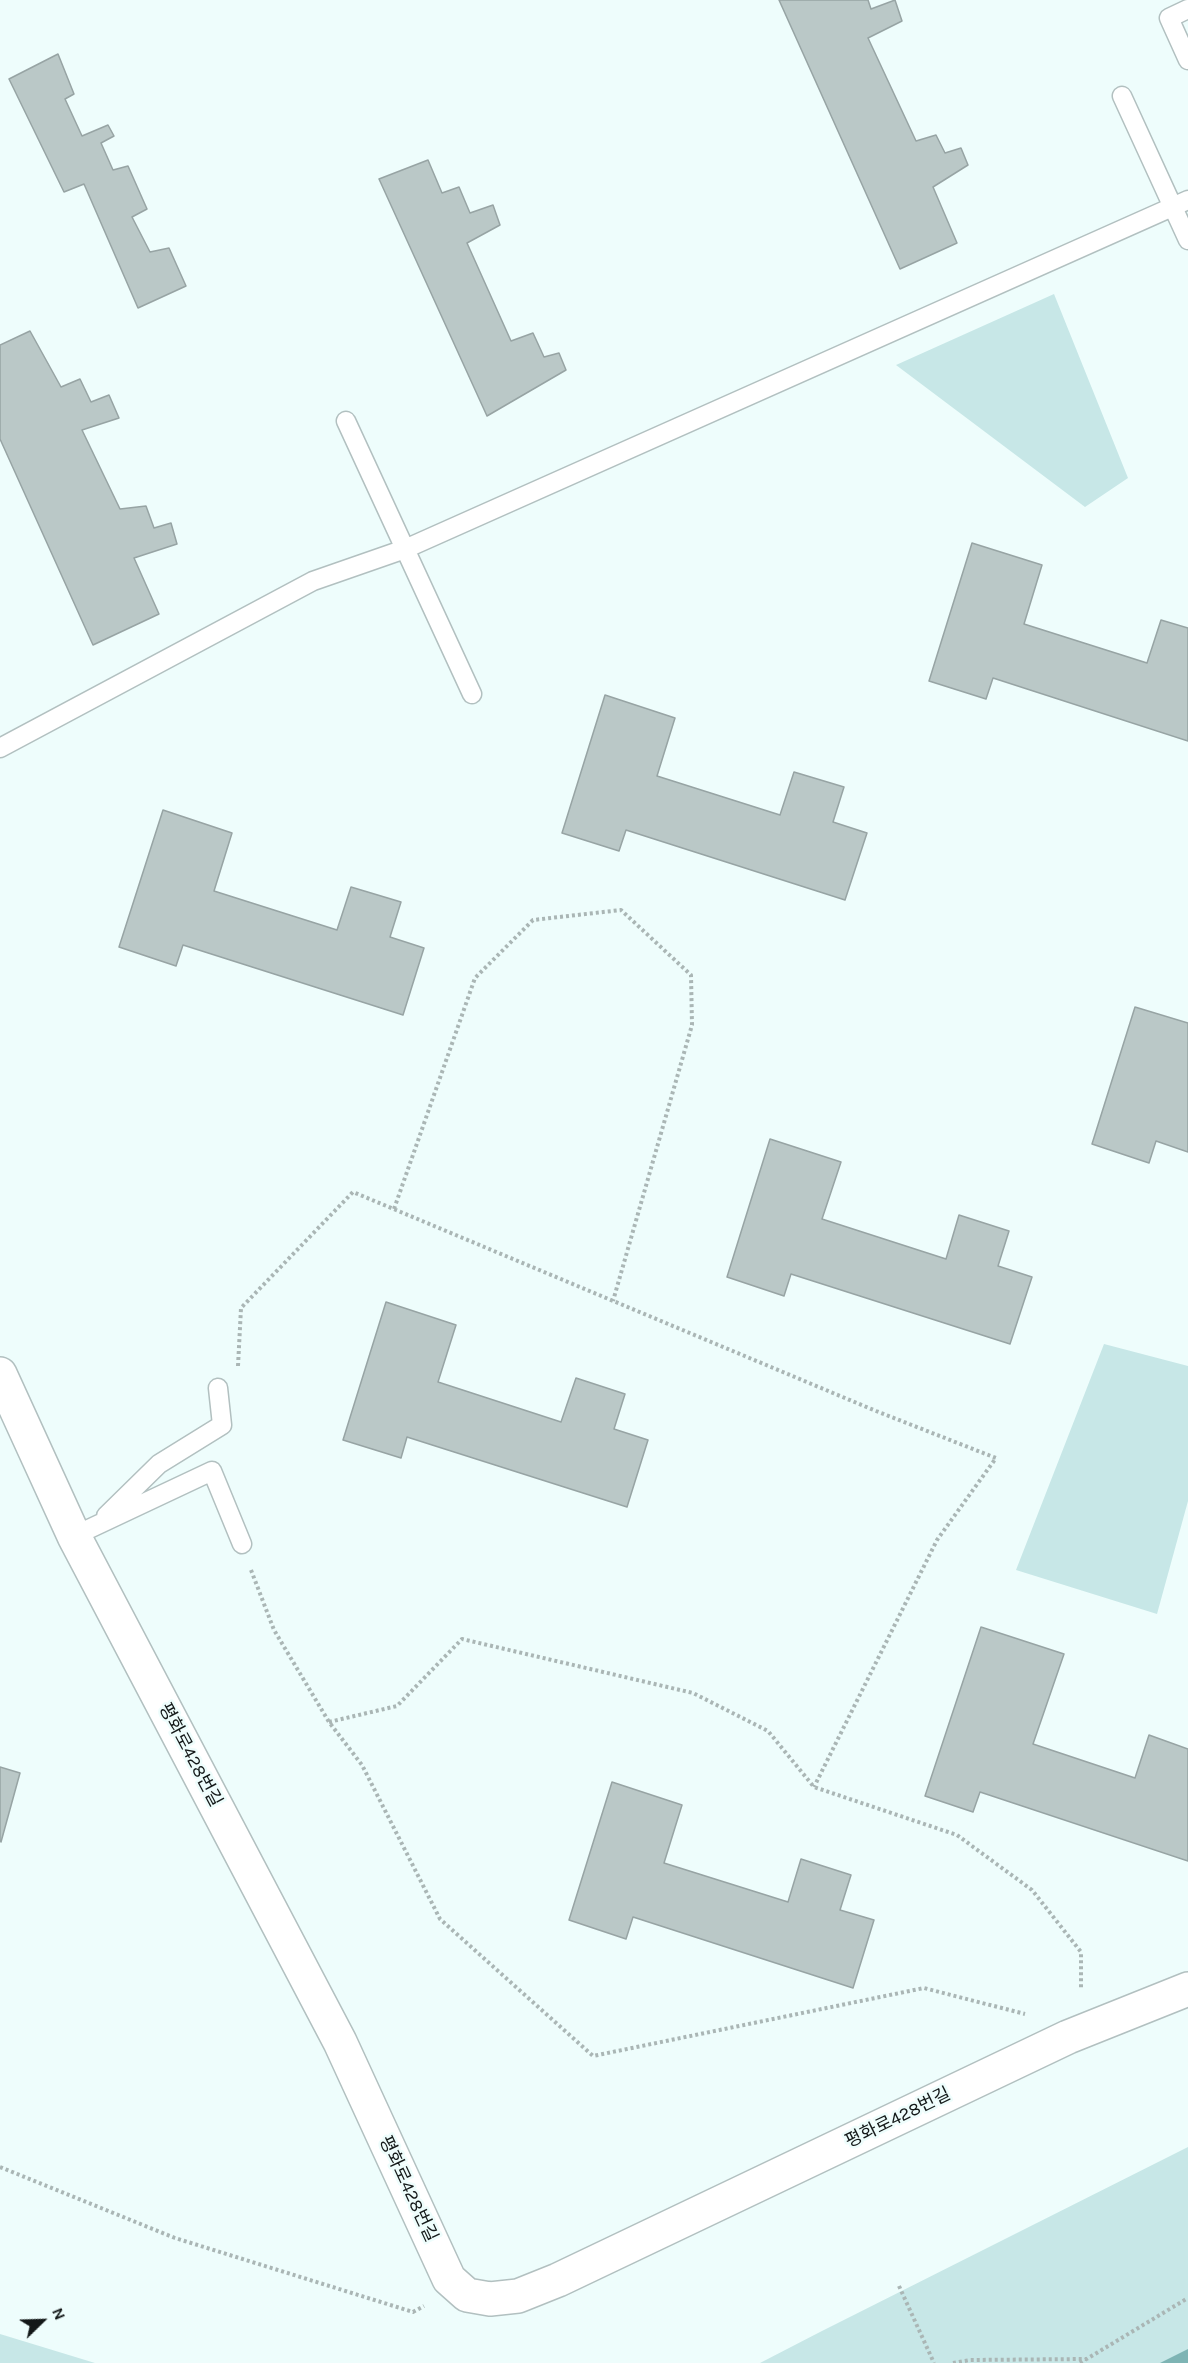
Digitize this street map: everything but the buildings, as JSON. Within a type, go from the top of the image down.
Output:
[{"type":"street","name":"평화로428번길","points":[[0,1374],[85,1530],[334,2032],[449,2279],[467,2295],[490,2299],[518,2296],[558,2280],[1068,2037],[1188,1989]]},
{"type":"lane","points":[[1188,9],[1169,18],[1188,60]]},
{"type":"lane","points":[[1122,96],[1180,203],[1188,240]]},
{"type":"lane","points":[[0,748],[313,580],[405,549],[1180,203]]},
{"type":"lane","points":[[345,421],[472,694]]},
{"type":"lane","points":[[85,1530],[159,1464],[222,1425],[218,1388]]},
{"type":"lane","points":[[85,1530],[212,1471],[242,1544]]},
{"type":"path","points":[[393,1209],[476,978],[533,920],[621,910],[691,975],[692,1025],[613,1301]]},
{"type":"path","points":[[238,1372],[241,1308],[353,1191],[876,1411],[996,1458],[937,1540],[814,1787]]},
{"type":"path","points":[[242,1544],[274,1630],[329,1722],[362,1765],[440,1919],[593,2056],[924,1988],[1025,2014],[1036,2012]]},
{"type":"path","points":[[329,1722],[397,1706],[462,1639],[693,1693],[768,1731],[814,1787],[957,1834],[1032,1890],[1081,1952],[1081,1994]]},
{"type":"path","points":[[0,2167],[175,2238],[413,2312],[458,2287]]},
{"type":"path","points":[[898,2286],[934,2363]]},
{"type":"path","points":[[1080,2363],[1188,2298]]},
{"type":"path","points":[[953,2363],[1086,2359]]},
{"type":"shaded area","points":[[1054,294],[1128,478],[1085,507],[896,365]]},
{"type":"shaded area","points":[[1104,1344],[1188,1366],[1188,1501],[1157,1614],[1016,1570]]},
{"type":"shaded area","points":[[1188,2147],[1188,2363],[760,2363],[820,2332]]},
{"type":"shaded area","points":[[0,2334],[95,2363],[0,2363]]},
{"type":"water","points":[[1188,2349],[1188,2363],[1160,2363]]}]
